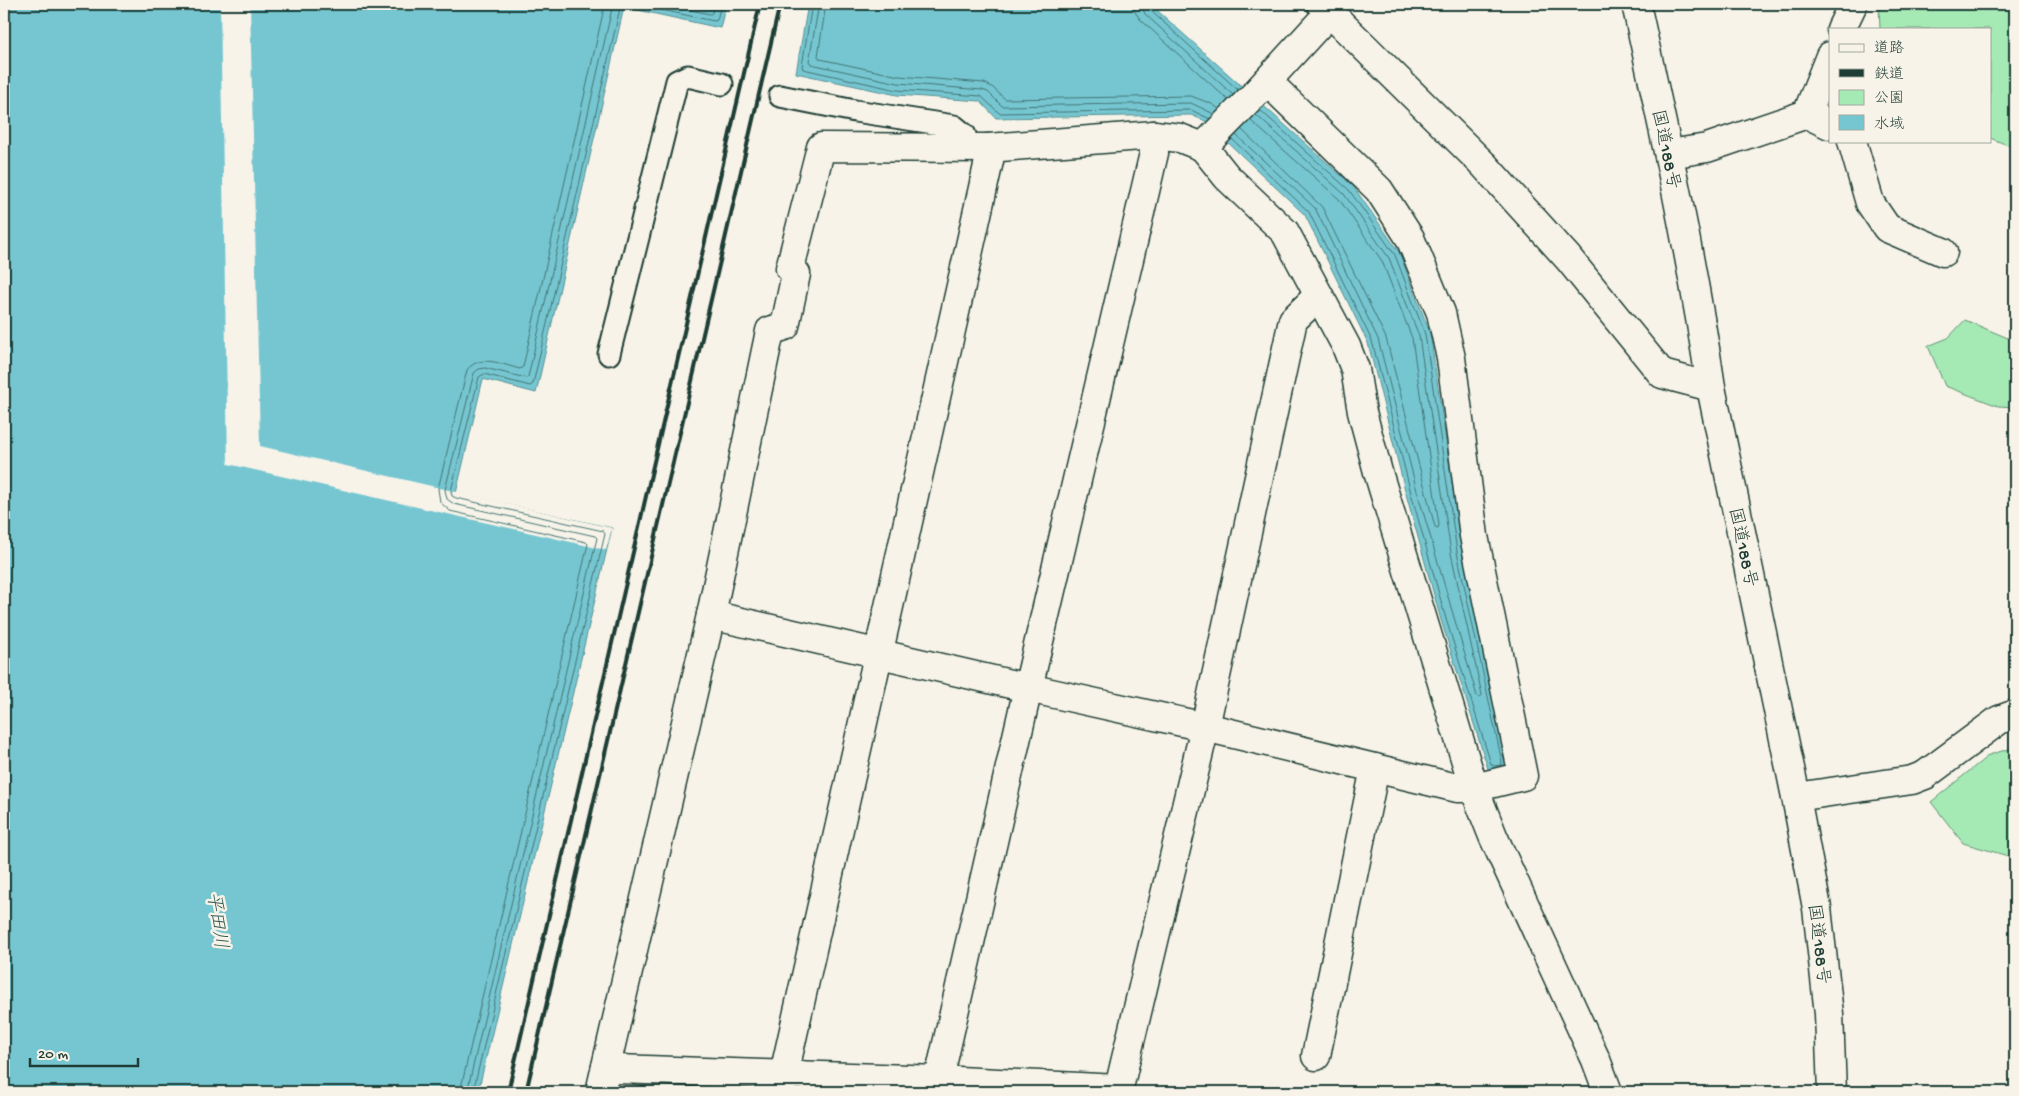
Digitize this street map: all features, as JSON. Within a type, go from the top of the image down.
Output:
[{"type":"main road","name":"国道188号","points":[[1636,4],[1669,154],[1703,332],[1711,387],[1796,797],[1817,908],[1829,1014],[1832,1092]]},
{"type":"main road","points":[[1841,28],[1853,4]]},
{"type":"main road","points":[[1208,141],[1262,87],[1325,8],[1484,165],[1568,258],[1662,374],[1711,387]]},
{"type":"main road","points":[[1669,154],[1707,148],[1818,119],[1829,61]]},
{"type":"main road","points":[[711,615],[1206,727],[1457,788],[1480,787],[1523,776],[1474,536],[1451,358],[1441,312],[1410,238],[1378,190],[1262,87]]},
{"type":"main road","points":[[603,1080],[711,615],[770,331],[786,326],[796,274],[790,268],[821,147],[978,147],[1154,135],[1208,141]]},
{"type":"main road","points":[[937,1086],[1028,688],[1154,153],[1154,135]]},
{"type":"main road","points":[[1208,141],[1227,177],[1284,232],[1346,346],[1355,369],[1362,412],[1378,472],[1480,787],[1493,836],[1596,1060],[1608,1092]]},
{"type":"main road","points":[[1852,142],[1870,204],[1887,228],[1943,252]]},
{"type":"main road","points":[[782,1084],[989,161],[978,147]]},
{"type":"main road","points":[[603,1080],[617,1069],[782,1084],[1118,1091],[1206,727],[1293,320],[1318,296]]},
{"type":"main road","points":[[1796,797],[1912,780],[1925,774],[1999,720],[2015,714]]},
{"type":"main road","points":[[1316,1056],[1375,768]]},
{"type":"lane","points":[[609,354],[677,81],[688,76],[722,84]]},
{"type":"lane","points":[[780,96],[855,111],[954,126],[978,147]]},
{"type":"green space","points":[[2015,4],[2015,148],[1992,139],[1992,28],[1880,28],[1879,5]]},
{"type":"green space","points":[[1965,320],[2015,341],[2015,407],[1998,406],[1945,386],[1928,346],[1948,338]]},
{"type":"green space","points":[[2015,747],[2015,858],[1963,843],[1931,802],[1989,755]]},
{"type":"water","name":"平田川","points":[[4,4],[726,4],[720,28],[624,7],[536,393],[483,379],[456,493],[612,528],[478,1092],[4,1092]]},
{"type":"water","points":[[808,4],[1150,4],[1353,186],[1399,252],[1430,333],[1462,551],[1509,768],[1489,772],[1441,620],[1406,494],[1368,343],[1305,215],[1205,121],[1191,115],[996,118],[980,101],[897,95],[796,73]]},
{"type":"pier","points":[[220,4],[250,4],[260,446],[612,528],[606,550],[228,464]]},
{"type":"railway","points":[[508,1092],[760,4]]},
{"type":"railway","points":[[526,1092],[780,4]]}]
